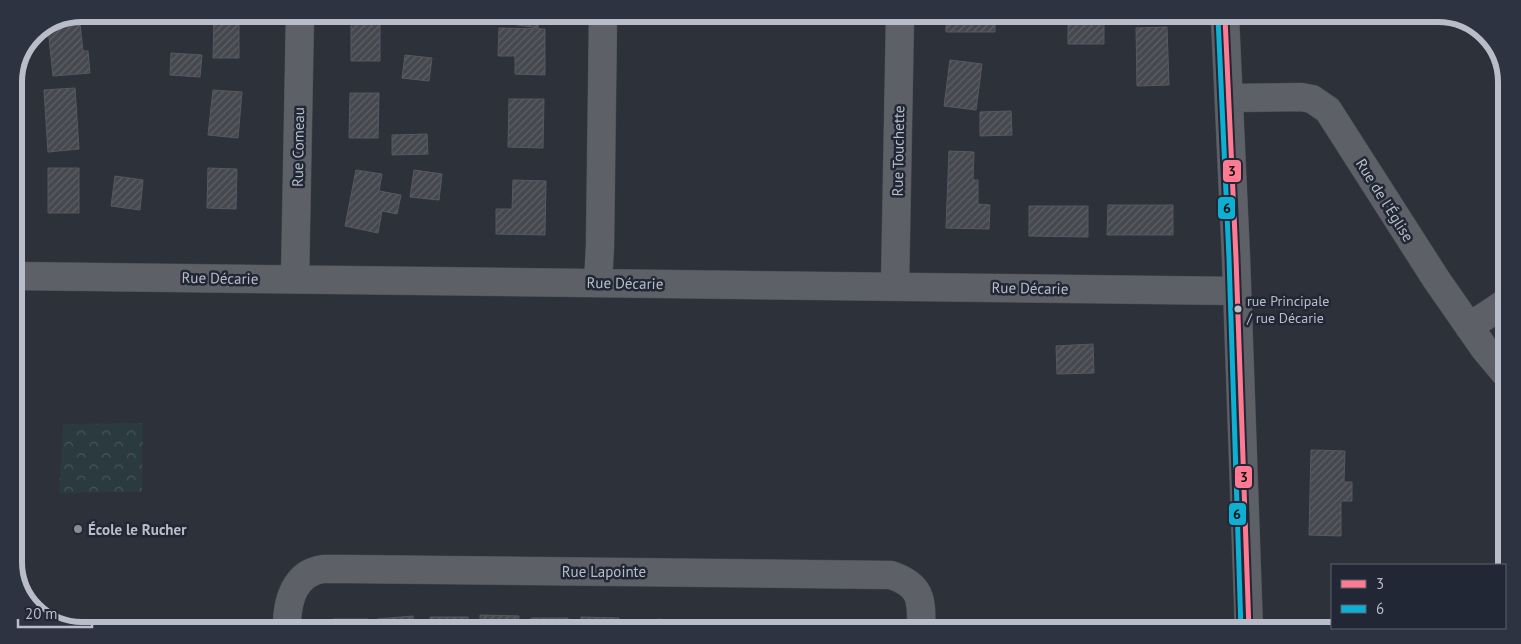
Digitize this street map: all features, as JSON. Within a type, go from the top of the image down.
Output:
[{"type":"street","name":"Rue Comeau","points":[[296,279],[300,23]]},
{"type":"street","points":[[598,282],[603,23]]},
{"type":"street","name":"Rue Touchette","points":[[896,286],[900,23]]},
{"type":"street","points":[[1225,23],[1249,622]]},
{"type":"street","name":"Rue de l'Église","points":[[1229,98],[1301,96],[1312,99],[1328,110],[1407,235],[1484,348],[1498,365]]},
{"type":"street","name":"Rue Décarie","points":[[23,276],[1236,290]]},
{"type":"street","points":[[1470,327],[1498,308]]},
{"type":"street","name":"Rue Lapointe","points":[[287,622],[290,598],[304,575],[323,569],[346,569],[891,575],[904,579],[913,586],[919,595],[921,622]]},
{"type":"green space","points":[[143,423],[142,492],[59,493],[63,424]]},
{"type":"building","points":[[80,23],[83,51],[88,51],[90,73],[53,76],[49,33],[63,26]]},
{"type":"building","points":[[214,23],[239,23],[239,58],[213,58]]},
{"type":"building","points":[[351,23],[380,23],[380,61],[351,61]]},
{"type":"building","points":[[511,23],[539,23],[538,28]]},
{"type":"building","points":[[946,23],[995,23],[995,32],[946,32]]},
{"type":"building","points":[[1068,23],[1104,23],[1104,44],[1068,44]]},
{"type":"building","points":[[1167,27],[1169,85],[1137,86],[1136,28]]},
{"type":"building","points":[[499,28],[545,29],[545,75],[515,74],[515,56],[498,56]]},
{"type":"building","points":[[171,53],[202,55],[200,77],[170,75]]},
{"type":"building","points":[[405,55],[432,58],[429,81],[402,78]]},
{"type":"building","points":[[950,60],[982,64],[976,110],[944,106]]},
{"type":"building","points":[[75,88],[79,149],[48,152],[44,90]]},
{"type":"building","points":[[213,90],[242,92],[238,138],[208,135]]},
{"type":"building","points":[[350,93],[379,93],[378,138],[349,138]]},
{"type":"building","points":[[509,99],[544,99],[543,148],[508,147]]},
{"type":"building","points":[[1011,111],[1012,135],[980,136],[980,112]]},
{"type":"building","points":[[427,134],[428,154],[392,155],[392,135]]},
{"type":"building","points":[[949,151],[974,152],[973,180],[978,180],[978,204],[990,205],[989,229],[946,228]]},
{"type":"building","points":[[48,168],[79,168],[79,213],[48,213]]},
{"type":"building","points":[[208,168],[237,169],[236,209],[207,208]]},
{"type":"building","points":[[356,170],[382,174],[379,191],[401,195],[397,214],[382,211],[378,233],[345,226]]},
{"type":"building","points":[[414,170],[442,174],[439,200],[410,197]]},
{"type":"building","points":[[115,176],[143,180],[140,210],[111,206]]},
{"type":"building","points":[[513,180],[546,181],[545,235],[496,234],[496,209],[512,209]]},
{"type":"building","points":[[1108,205],[1173,205],[1173,235],[1107,235]]},
{"type":"building","points":[[1029,206],[1088,206],[1088,237],[1029,236]]},
{"type":"building","points":[[1093,344],[1094,373],[1057,374],[1056,346]]},
{"type":"building","points":[[1311,450],[1345,451],[1344,482],[1352,482],[1352,501],[1341,501],[1341,536],[1309,535]]},
{"type":"building","points":[[480,615],[519,616],[518,622],[480,622]]},
{"type":"building","points":[[413,616],[414,622],[377,622],[377,619]]},
{"type":"building","points":[[430,617],[468,617],[468,622],[430,622]]},
{"type":"building","points":[[581,617],[619,618],[619,622],[581,622]]},
{"type":"building","points":[[531,618],[568,618],[568,622],[531,622]]},
{"type":"building","points":[[333,619],[368,619],[368,622],[333,622]]},
{"type":"building","points":[[661,619],[661,622],[628,622]]},
{"type":"transit line","name":"6","points":[[1218,23],[1229,258],[1241,622]]},
{"type":"transit line","name":"3","points":[[1225,23],[1236,258],[1249,622]]},
{"type":"place","name":"rue Principale / rue Décarie","points":[[1238,309]]},
{"type":"place","name":"École le Rucher","points":[[78,529]]}]
